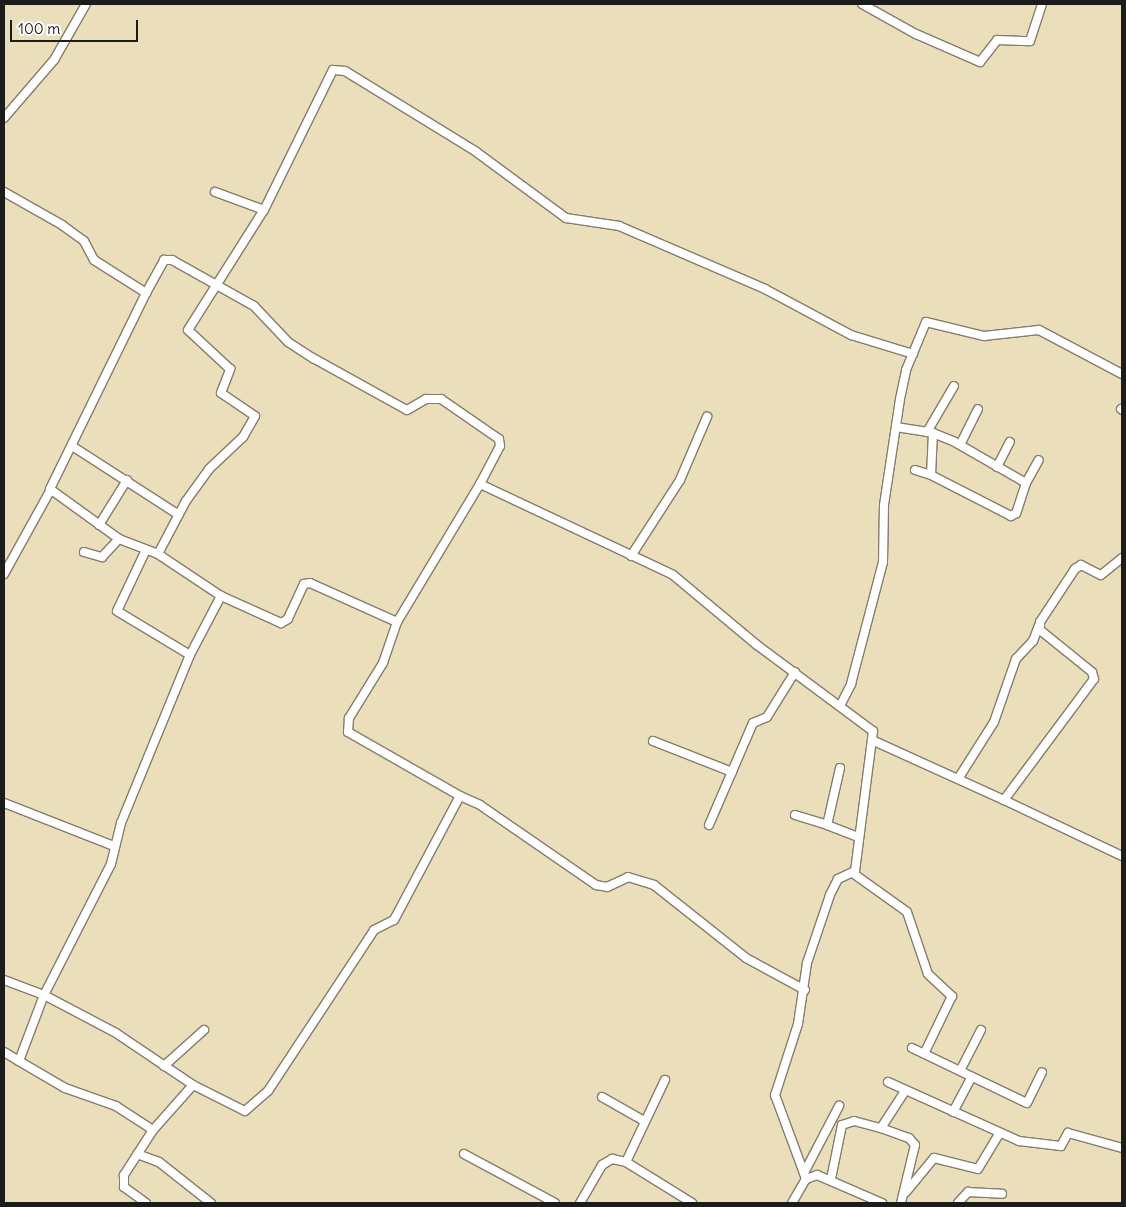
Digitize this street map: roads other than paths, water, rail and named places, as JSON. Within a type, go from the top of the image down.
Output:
[{"type":"street","points":[[4,118],[54,60],[86,4]]},
{"type":"street","points":[[862,4],[916,34],[980,62],[997,40],[1030,41],[1042,4]]},
{"type":"street","points":[[158,554],[179,515],[209,469],[244,437],[255,416],[221,393],[230,369],[188,333],[216,281],[264,210],[303,138],[323,84],[338,68],[475,150],[566,218],[619,226],[765,289],[851,335],[914,354]]},
{"type":"street","points":[[4,192],[62,225],[84,241],[94,260],[146,293]]},
{"type":"street","points":[[215,192],[264,210]]},
{"type":"street","points":[[4,574],[50,492],[146,293],[168,259],[216,281],[254,306],[288,342],[313,358],[407,410],[426,398],[441,399],[497,437],[500,446],[480,484],[397,622],[380,670],[348,722],[348,732],[460,796],[480,805],[596,885],[607,887],[628,877],[654,885],[746,958],[805,990]]},
{"type":"street","points":[[840,706],[851,684],[883,562],[884,505],[906,370],[926,322],[984,336],[1039,330],[1122,374]]},
{"type":"street","points":[[931,475],[930,432],[954,386]]},
{"type":"street","points":[[960,445],[978,409]]},
{"type":"street","points":[[631,556],[680,480],[707,417]]},
{"type":"street","points":[[896,427],[930,432],[960,445],[1026,483]]},
{"type":"street","points":[[997,467],[1010,442]]},
{"type":"street","points":[[72,446],[179,515]]},
{"type":"street","points":[[915,470],[931,475],[1011,516],[1016,513],[1026,483],[1040,460]]},
{"type":"street","points":[[99,525],[127,480]]},
{"type":"street","points":[[480,484],[673,575],[873,731],[874,741],[854,874]]},
{"type":"street","points":[[50,492],[119,539],[146,552],[158,554],[221,596],[281,624],[288,619],[304,584],[310,583],[397,622]]},
{"type":"street","points":[[84,552],[102,557],[119,539]]},
{"type":"street","points":[[146,552],[117,611],[190,655]]},
{"type":"street","points":[[958,779],[994,722],[1016,659],[1033,641],[1056,590],[1081,565],[1101,575],[1122,558]]},
{"type":"street","points":[[19,1061],[44,995],[111,864],[114,846],[190,655],[221,596]]},
{"type":"street","points":[[1004,800],[1094,679],[1092,672],[1039,626]]},
{"type":"street","points":[[709,825],[753,723],[767,717],[795,672]]},
{"type":"street","points":[[653,741],[732,772]]},
{"type":"street","points":[[874,741],[1122,856]]},
{"type":"street","points":[[827,825],[840,768]]},
{"type":"street","points":[[4,980],[44,995],[116,1033],[194,1085],[245,1111],[268,1091],[374,930],[394,920],[460,796]]},
{"type":"street","points":[[4,803],[114,846]]},
{"type":"street","points":[[795,815],[859,837]]},
{"type":"street","points":[[805,1176],[794,1156],[775,1095],[805,990],[808,963],[835,882],[854,874]]},
{"type":"street","points":[[854,874],[907,912],[928,974],[952,996],[924,1054]]},
{"type":"street","points":[[164,1066],[204,1030]]},
{"type":"street","points":[[960,1071],[981,1030]]},
{"type":"street","points":[[912,1048],[1027,1103],[1042,1072]]},
{"type":"street","points":[[4,1052],[65,1088],[116,1106],[154,1130]]},
{"type":"street","points":[[953,1112],[972,1077]]},
{"type":"street","points":[[626,1162],[665,1080]]},
{"type":"street","points":[[888,1082],[999,1134],[1061,1146],[1068,1133],[1122,1148]]},
{"type":"street","points":[[146,1203],[122,1186],[137,1154],[154,1130],[194,1085]]},
{"type":"street","points":[[881,1128],[905,1091]]},
{"type":"street","points":[[602,1097],[644,1121]]},
{"type":"street","points":[[792,1203],[839,1106]]},
{"type":"street","points":[[831,1179],[842,1125],[854,1121],[881,1128],[909,1138],[916,1145],[901,1203]]},
{"type":"street","points":[[905,1193],[934,1158],[978,1169],[999,1134]]},
{"type":"street","points":[[137,1154],[159,1162],[211,1203]]},
{"type":"street","points":[[464,1154],[555,1203]]},
{"type":"street","points":[[580,1203],[606,1161],[626,1162],[692,1203]]},
{"type":"street","points":[[805,1176],[817,1175],[831,1179],[882,1203]]},
{"type":"street","points":[[958,1203],[968,1192],[1002,1194]]}]
